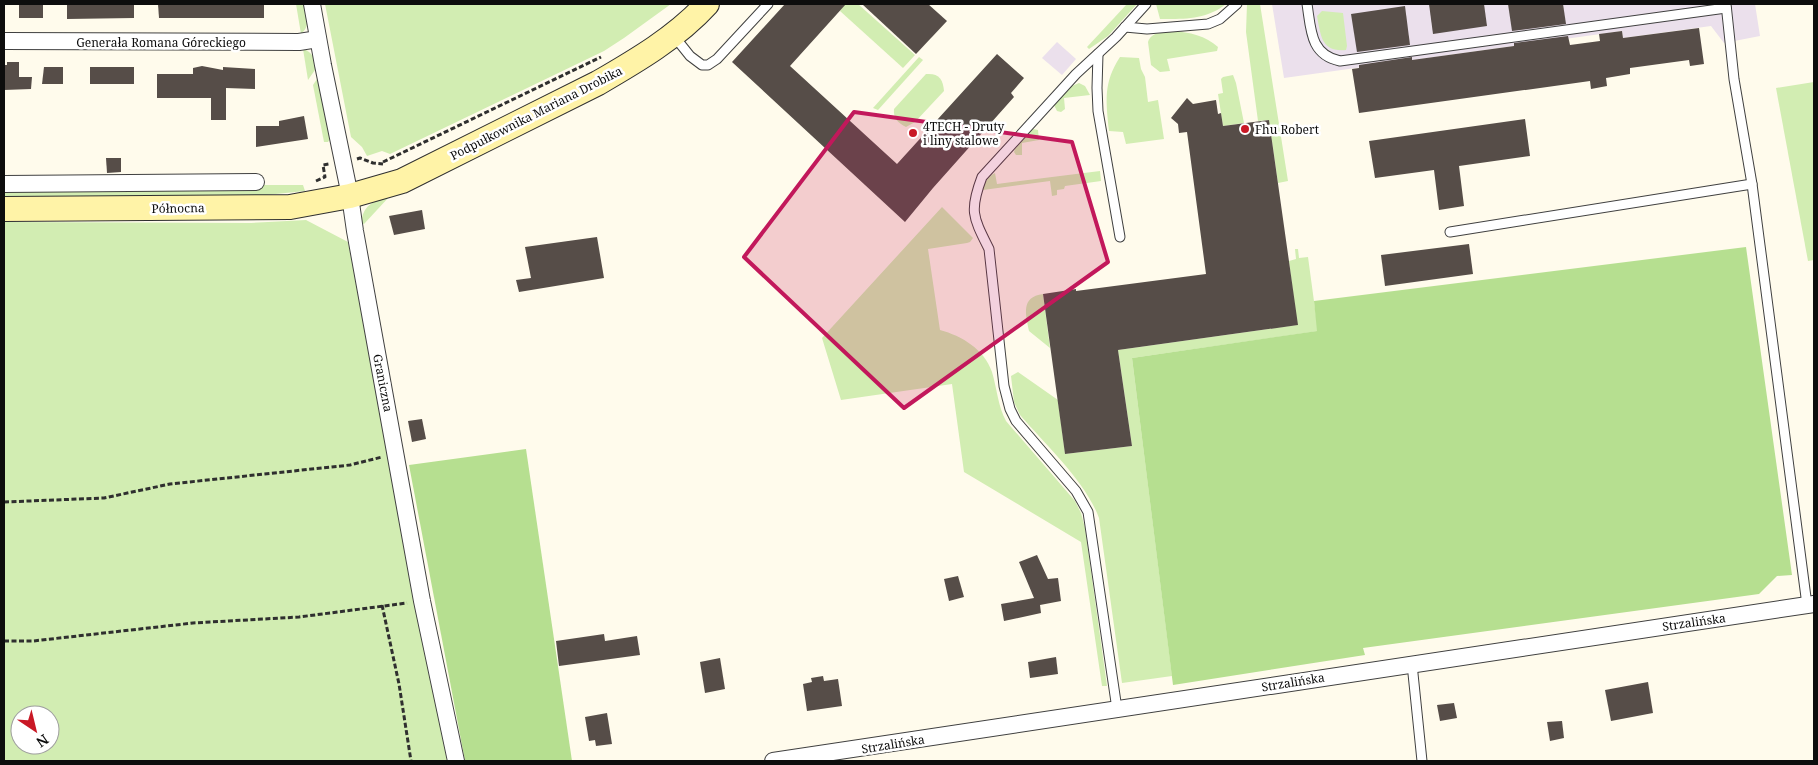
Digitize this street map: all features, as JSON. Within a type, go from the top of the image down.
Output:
[{"type":"main road","name":"Podpułkownika Mariana Drobika","points":[[350,196],[402,181],[589,88],[628,66],[672,34],[707,4]]},
{"type":"main road","name":"Północna","points":[[4,209],[290,207],[350,196]]},
{"type":"street","name":"Graniczna","points":[[312,4],[350,196],[422,601],[456,761]]},
{"type":"street","name":"Generała Romana Góreckiego","points":[[4,41],[299,42],[318,39]]},
{"type":"street","name":"Północna","points":[[4,184],[256,182]]},
{"type":"street","name":"Strzalińska","points":[[773,761],[1811,604]]},
{"type":"lane","points":[[672,34],[690,56],[702,65],[708,65],[717,58],[768,4]]},
{"type":"lane","points":[[1117,709],[1088,512],[1076,492],[1016,421],[1010,409],[1004,386],[989,249],[979,229],[973,210],[974,197],[982,177],[1076,74],[1146,4]]},
{"type":"lane","points":[[1125,27],[1148,29],[1208,24],[1220,19],[1237,4]]},
{"type":"lane","points":[[1308,4],[1312,35],[1317,47],[1331,59],[1340,61],[1726,6],[1734,80],[1752,184],[1811,604]]},
{"type":"lane","points":[[1098,54],[1098,111],[1120,237]]},
{"type":"lane","points":[[1450,232],[1752,184]]},
{"type":"lane","points":[[1412,664],[1422,761]]},
{"type":"path","points":[[351,160],[360,158],[373,163],[383,162],[608,54]]},
{"type":"path","points":[[383,162],[386,171]]},
{"type":"path","points":[[310,182],[325,177],[323,165],[335,163]]},
{"type":"path","points":[[4,502],[104,498],[170,484],[350,465],[396,453]]},
{"type":"path","points":[[4,642],[33,641],[193,623],[299,617],[422,601]]},
{"type":"path","points":[[382,605],[399,684],[411,761]]},
{"type":"highlighted area","points":[[854,112],[1072,142],[1108,262],[904,408],[744,257]]},
{"type":"shaded area","points":[[1272,4],[1755,4],[1760,36],[1724,43],[1711,26],[1623,38],[1622,31],[1284,78]]},
{"type":"shaded area","points":[[1057,42],[1076,59],[1062,75],[1042,58]]},
{"type":"green space","points":[[296,4],[304,4],[307,16],[306,27],[301,34]]},
{"type":"green space","points":[[325,4],[671,4],[604,51],[390,154],[382,151],[367,156],[362,147],[351,137]]},
{"type":"green space","points":[[845,4],[858,4],[915,55],[903,68],[840,11]]},
{"type":"green space","points":[[1127,4],[1137,4],[1108,36],[1089,49],[1087,47]]},
{"type":"green space","points":[[1156,4],[1226,4],[1203,16],[1160,19]]},
{"type":"green space","points":[[1247,4],[1260,4],[1288,181],[1278,183],[1269,120],[1258,121],[1246,32]]},
{"type":"green space","points":[[1322,11],[1343,13],[1346,50],[1331,48],[1324,41],[1321,36],[1317,16]]},
{"type":"green space","points":[[1173,31],[1203,37],[1218,47],[1217,51],[1167,59],[1170,71],[1160,72],[1151,65],[1148,42],[1155,34]]},
{"type":"green space","points":[[303,49],[313,56],[317,67],[308,80]]},
{"type":"green space","points":[[919,57],[923,60],[878,110],[873,108]]},
{"type":"green space","points":[[1120,57],[1139,58],[1145,77],[1148,102],[1158,100],[1164,139],[1126,144],[1123,132],[1109,131],[1108,84]]},
{"type":"green space","points":[[926,74],[940,78],[944,91],[915,122],[906,127],[897,120],[894,115],[894,109]]},
{"type":"green space","points":[[1233,75],[1244,123],[1223,126],[1218,94],[1223,93],[1221,79]]},
{"type":"green space","points":[[319,76],[330,139],[328,142],[324,142],[313,85]]},
{"type":"green space","points":[[1814,82],[1814,260],[1808,261],[1776,88]]},
{"type":"green space","points":[[1079,83],[1085,86],[1090,95],[1064,98],[1065,109],[1061,112],[1057,111],[1054,105],[1072,86]]},
{"type":"green space","points":[[1033,129],[1038,130],[1039,140],[1022,143],[1022,155],[1016,155],[1015,149]]},
{"type":"green space","points":[[1100,171],[1101,181],[1065,186],[1064,189],[1057,190],[1057,195],[1052,196],[1050,181],[983,190],[984,184],[995,173],[997,184]]},
{"type":"green space","points":[[303,185],[305,191],[266,195],[4,201],[4,191]]},
{"type":"green space","points":[[389,197],[364,224],[361,223],[364,212],[370,205],[378,200]]},
{"type":"green space","points":[[942,207],[973,238],[967,243],[928,249],[940,330],[964,340],[984,357],[992,372],[999,403],[1006,421],[1075,501],[1081,513],[1085,528],[1107,686],[1102,686],[1081,542],[964,472],[952,384],[841,400],[822,338]]},
{"type":"green space","points":[[306,220],[348,242],[447,761],[4,761],[4,222],[251,223]]},
{"type":"green space","points":[[1746,247],[1792,575],[1777,576],[1759,594],[1363,648],[1365,655],[1173,685],[1132,358],[1317,331],[1314,301]]},
{"type":"green space","points":[[1295,249],[1298,249],[1299,258],[1308,257],[1318,331],[1132,358],[1172,676],[1122,683],[1099,518],[1093,504],[1075,477],[1020,415],[1014,402],[1011,376],[1018,372],[1058,400],[1065,454],[1132,446],[1118,350],[1297,325],[1289,261],[1296,259]]},
{"type":"green space","points":[[1043,294],[1050,348],[1029,331],[1026,313],[1026,308],[1031,299]]},
{"type":"green space","points":[[526,449],[572,761],[465,761],[409,465]]},
{"type":"building","points":[[19,4],[43,4],[43,18],[19,18]]},
{"type":"building","points":[[67,4],[134,4],[134,18],[67,19]]},
{"type":"building","points":[[158,4],[264,4],[264,18],[159,18]]},
{"type":"building","points":[[785,4],[846,4],[790,66],[897,164],[997,54],[1024,78],[1011,93],[1014,97],[905,222],[732,62]]},
{"type":"building","points":[[862,4],[928,4],[947,21],[916,54]]},
{"type":"building","points":[[1429,4],[1484,4],[1487,26],[1433,34]]},
{"type":"building","points":[[1508,4],[1563,4],[1566,24],[1512,31]]},
{"type":"building","points":[[1405,6],[1410,45],[1357,52],[1351,14]]},
{"type":"building","points":[[1699,28],[1704,64],[1690,66],[1689,60],[1630,68],[1630,74],[1606,78],[1607,86],[1591,89],[1590,81],[1359,113],[1352,69],[1359,68],[1359,65],[1514,46],[1514,43],[1568,36],[1570,45],[1600,41],[1599,34],[1622,31],[1623,38]]},
{"type":"building","points":[[7,62],[19,62],[19,77],[32,77],[31,89],[4,90],[4,65],[7,65]]},
{"type":"building","points":[[202,66],[223,70],[223,67],[255,69],[255,89],[226,88],[226,120],[211,120],[211,98],[157,98],[157,74],[193,74],[193,68]]},
{"type":"building","points":[[44,67],[63,67],[63,84],[42,84]]},
{"type":"building","points":[[90,67],[134,67],[134,84],[90,84]]},
{"type":"building","points":[[1187,98],[1193,104],[1216,100],[1218,114],[1221,113],[1223,126],[1269,120],[1298,325],[1118,350],[1132,446],[1065,454],[1043,294],[1206,274],[1187,132],[1179,133],[1178,124],[1171,118]]},
{"type":"building","points":[[304,116],[308,139],[256,147],[256,126],[279,126],[279,121]]},
{"type":"building","points":[[1525,119],[1530,156],[1459,166],[1464,206],[1439,210],[1434,170],[1375,178],[1369,141]]},
{"type":"building","points":[[106,158],[121,158],[121,172],[107,173]]},
{"type":"building","points":[[422,210],[425,229],[394,235],[389,216]]},
{"type":"building","points":[[597,237],[604,278],[519,292],[516,280],[531,278],[525,247]]},
{"type":"building","points":[[1469,244],[1473,274],[1385,286],[1381,255]]},
{"type":"building","points":[[422,419],[426,439],[412,442],[408,421]]},
{"type":"building","points":[[1037,555],[1048,579],[1058,578],[1061,601],[1040,605],[1041,613],[1004,621],[1001,604],[1034,598],[1019,562]]},
{"type":"building","points":[[958,576],[964,597],[949,601],[944,579]]},
{"type":"building","points":[[604,634],[605,641],[637,636],[640,655],[559,666],[556,641]]},
{"type":"building","points":[[1056,657],[1058,674],[1030,678],[1028,662]]},
{"type":"building","points":[[720,658],[725,689],[705,693],[700,662]]},
{"type":"building","points":[[823,676],[824,681],[838,679],[842,706],[807,711],[803,684],[812,682],[811,678]]},
{"type":"building","points":[[1648,682],[1653,713],[1611,721],[1605,690]]},
{"type":"building","points":[[1454,703],[1457,718],[1440,721],[1437,705]]},
{"type":"building","points":[[607,713],[612,744],[596,746],[595,740],[589,741],[585,717]]},
{"type":"building","points":[[1562,721],[1564,738],[1550,741],[1547,722]]},
{"type":"place","name":"Fhu Robert","points":[[1245,129]]},
{"type":"place","name":"4TECH - Druty i liny stalowe","points":[[913,133]]}]
